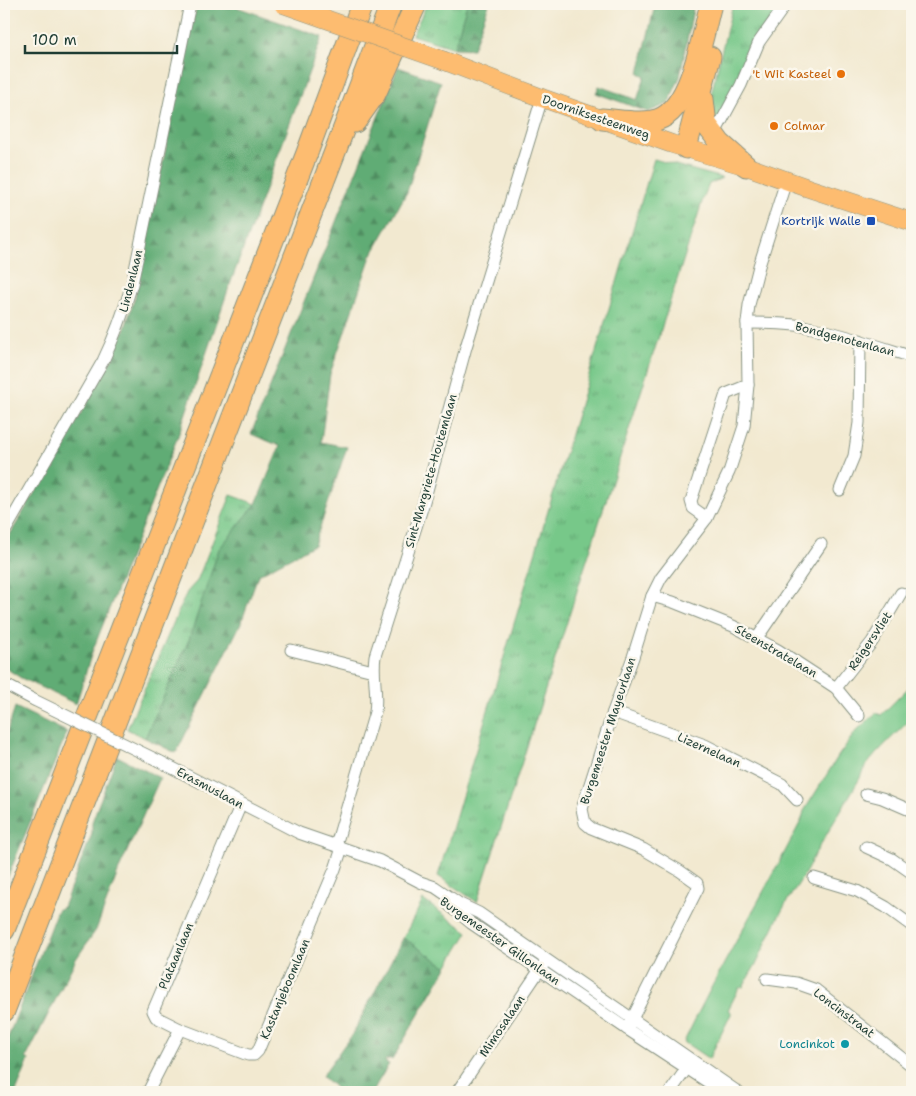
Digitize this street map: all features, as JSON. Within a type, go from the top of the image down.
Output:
[{"type":"highway","points":[[4,930],[307,152],[362,4]]},
{"type":"highway","points":[[4,1011],[391,4]]},
{"type":"highway","points":[[338,144],[375,94],[416,4]]},
{"type":"highway","points":[[679,146],[698,79],[713,5]]},
{"type":"highway","points":[[698,79],[706,124],[720,144],[746,166]]},
{"type":"highway","points":[[602,119],[653,121],[667,115],[698,79]]},
{"type":"main road","name":"Doorniksesteenweg","points":[[283,4],[679,146],[746,166],[912,222]]},
{"type":"street","name":"Lindenlaan","points":[[4,533],[103,361],[124,310],[139,251],[190,4]]},
{"type":"street","points":[[714,135],[741,85],[760,42],[786,4]]},
{"type":"street","name":"Sint-Margriete-Houtemlaan","points":[[339,847],[342,821],[375,712],[377,698],[373,671],[375,656],[423,505],[466,347],[542,98]]},
{"type":"street","name":"Burgemeester Mayeurlaan","points":[[630,1025],[698,888],[697,883],[643,849],[591,828],[585,823],[582,809],[652,596],[661,578],[707,518],[730,472],[744,426],[748,385],[747,323],[754,285],[786,181]]},
{"type":"street","name":"Bondgenotenlaan","points":[[747,323],[799,325],[860,340],[912,357]]},
{"type":"street","points":[[840,490],[854,456],[859,423],[860,340]]},
{"type":"street","points":[[707,518],[692,508],[691,501],[726,394],[748,385]]},
{"type":"street","points":[[757,638],[821,544]]},
{"type":"street","name":"Reigersvliet","points":[[836,688],[872,642],[901,593]]},
{"type":"street","name":"Steenstratelaan","points":[[652,596],[673,602],[733,626],[757,638],[836,688],[859,716]]},
{"type":"street","points":[[292,650],[373,671]]},
{"type":"street","name":"Erasmuslaan","points":[[4,684],[160,761],[299,833],[380,861],[420,882]]},
{"type":"street","name":"Lizernelaan","points":[[614,712],[705,745],[782,784],[797,800]]},
{"type":"street","points":[[866,794],[882,798],[912,811]]},
{"type":"street","name":"Plataanlaan","points":[[180,1029],[156,1017],[153,1011],[241,804]]},
{"type":"street","name":"Kastanjeboomlaan","points":[[180,1029],[248,1055],[254,1055],[258,1051],[332,875],[339,847]]},
{"type":"street","points":[[866,847],[892,859],[912,872]]},
{"type":"street","points":[[814,878],[857,891],[886,907],[912,926]]},
{"type":"street","name":"Burgemeester Gillonlaan","points":[[420,882],[471,923],[540,970],[738,1092]]},
{"type":"street","name":"Burgemeester Gillonlaan","points":[[420,882],[435,888],[460,904],[479,913],[546,959],[687,1068],[723,1092]]},
{"type":"street","name":"Mimosalaan","points":[[462,1090],[546,959]]},
{"type":"street","name":"Loncinstraat","points":[[767,979],[796,983],[816,990],[912,1066]]},
{"type":"street","points":[[148,1092],[180,1029]]},
{"type":"street","points":[[670,1092],[687,1068]]},
{"type":"green space","points":[[198,4],[228,4],[322,37],[229,287],[178,436],[92,652],[76,704],[21,678],[4,667],[4,545],[113,357],[125,328],[135,297],[192,22]]},
{"type":"green space","points":[[427,4],[467,4],[454,48],[412,35]]},
{"type":"green space","points":[[467,4],[489,4],[473,49],[454,48]]},
{"type":"green space","points":[[669,4],[694,4],[680,77],[668,104],[648,112],[596,93],[599,86],[637,100],[645,76],[639,73],[655,5],[667,8]]},
{"type":"green space","points":[[733,4],[783,4],[717,122],[709,103]]},
{"type":"green space","points":[[398,67],[441,82],[407,192],[371,256],[330,374],[321,442],[347,447],[314,545],[258,575],[241,623],[176,753],[145,738],[189,640],[219,549],[256,504],[280,446],[251,434]]},
{"type":"green space","points":[[654,159],[722,178],[709,184],[703,199],[477,902],[438,876]]},
{"type":"green space","points":[[231,495],[256,504],[219,549],[189,640],[145,738],[127,729],[187,592],[197,581]]},
{"type":"green space","points":[[912,684],[912,718],[882,747],[862,772],[807,871],[788,899],[743,987],[739,988],[728,1010],[731,1014],[709,1059],[684,1042],[802,819],[804,811],[856,731],[876,713],[881,715]]},
{"type":"green space","points":[[15,707],[67,732],[4,886],[4,741]]},
{"type":"green space","points":[[117,756],[160,778],[120,867],[96,930],[76,959],[26,1058],[29,1060],[16,1092],[4,1092],[4,1048],[57,910],[63,907],[92,834],[92,822]]},
{"type":"green space","points":[[423,900],[468,932],[447,967],[403,938]]},
{"type":"green space","points":[[403,938],[447,967],[392,1060],[386,1059],[385,1062],[389,1064],[372,1092],[340,1092],[322,1076],[353,1033]]},
{"type":"place","name":"'t Wit Kasteel","points":[[841,74]]},
{"type":"place","name":"Colmar","points":[[774,126]]},
{"type":"place","name":"Kortrijk Walle","points":[[871,221]]},
{"type":"place","name":"Loncinkot","points":[[845,1044]]}]
